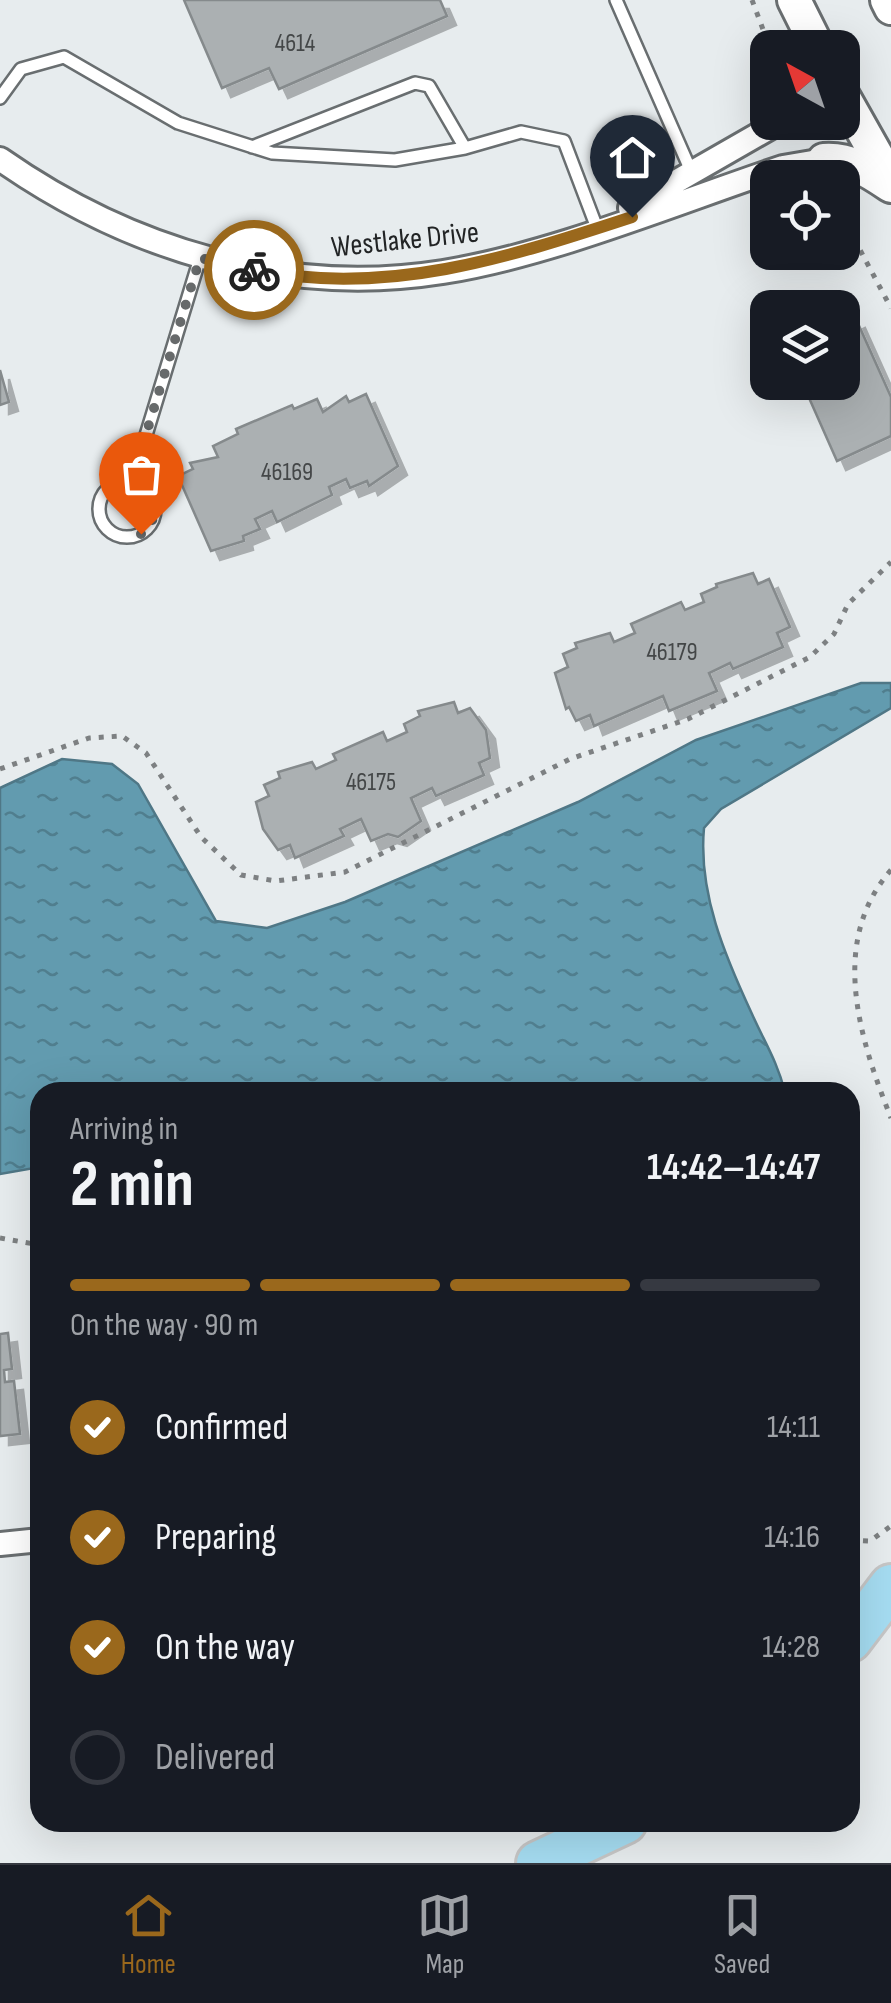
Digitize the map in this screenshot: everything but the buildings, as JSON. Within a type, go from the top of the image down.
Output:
[{"type":"highway","points":[[860,1627],[891,1586]]},
{"type":"highway","points":[[538,1863],[604,1832]]},
{"type":"main road","points":[[886,0],[891,8]]},
{"type":"main road","points":[[795,2],[800,30]]},
{"type":"main road","points":[[795,2],[809,30]]},
{"type":"main road","points":[[860,127],[891,184]]},
{"type":"main road","points":[[824,160],[841,160]]},
{"type":"main road","points":[[860,167],[891,184]]},
{"type":"street","name":"Westlake Drive","points":[[598,228],[750,139]]},
{"type":"street","name":"Westlake Drive","points":[[0,159],[49,194],[200,258],[278,275],[381,278],[444,272],[508,258],[750,178]]},
{"type":"street","points":[[0,1544],[30,1541]]},
{"type":"lane","points":[[616,0],[691,171]]},
{"type":"lane","points":[[0,98],[21,69],[64,57],[178,124],[272,153],[395,160],[465,148],[521,132],[564,141],[598,228]]},
{"type":"lane","points":[[252,147],[415,82],[429,86],[465,148]]},
{"type":"lane","points":[[132,480],[200,258]]},
{"type":"lane","points":[[132,480],[153,495],[156,512],[141,534],[123,537],[106,527],[99,503],[115,483],[132,480]]},
{"type":"path","points":[[752,0],[763,30]]},
{"type":"path","points":[[860,250],[891,308]]},
{"type":"path","points":[[0,769],[89,738],[122,736],[146,753],[201,838],[241,874],[276,881],[345,872],[570,759],[688,719],[810,657],[834,634],[848,604],[891,562]]},
{"type":"path","points":[[891,870],[880,883],[857,937],[854,985],[864,1052],[891,1118]]},
{"type":"path","points":[[0,1238],[30,1243]]},
{"type":"path","points":[[860,1541],[870,1542],[891,1526]]},
{"type":"water","points":[[861,683],[891,683],[891,708],[721,809],[704,828],[705,876],[716,924],[781,1082],[30,1082],[30,1169],[0,1174],[0,788],[62,759],[112,764],[138,784],[216,921],[267,928],[345,902],[578,802],[696,740]]},
{"type":"way so far","points":[[141,534],[153,520],[156,504],[148,488],[132,480],[200,258],[254,270]]},
{"type":"route","points":[[254,270],[339,280],[444,272],[508,258],[632,217]]}]
